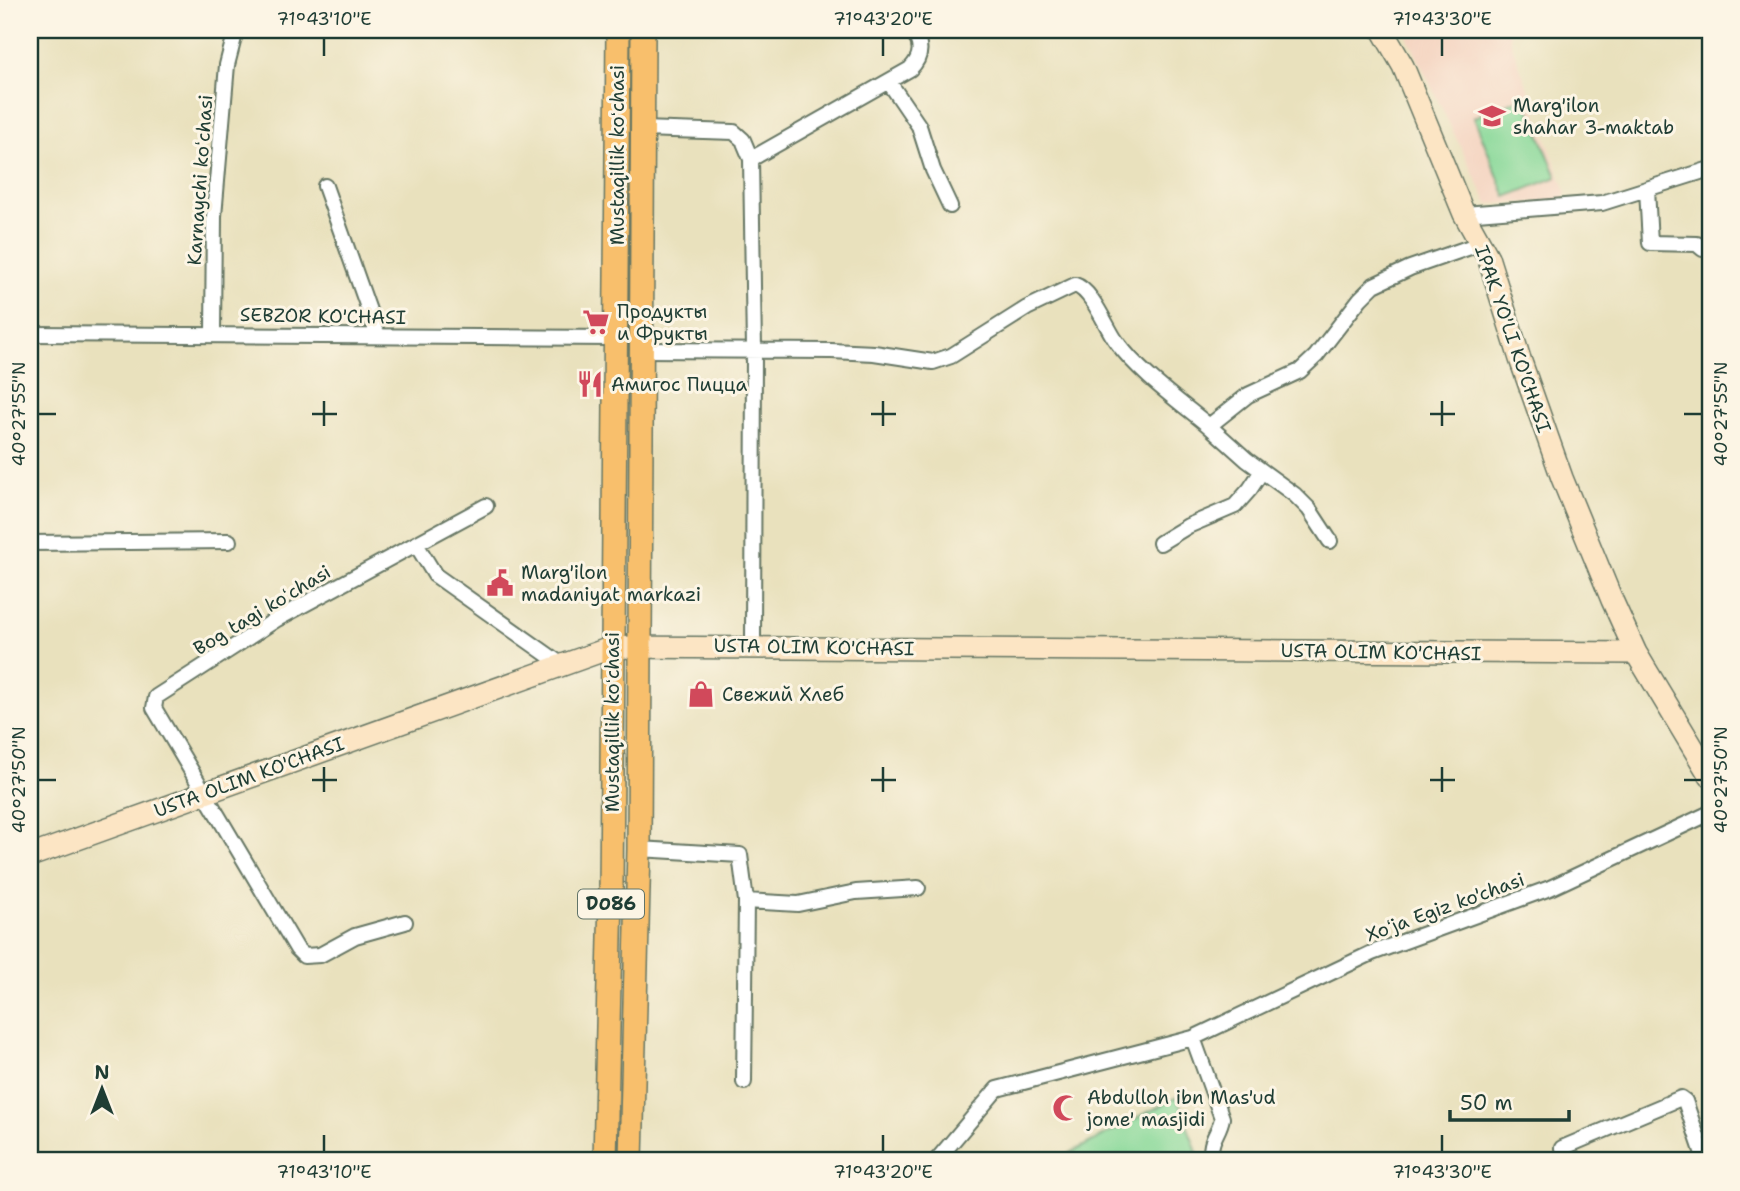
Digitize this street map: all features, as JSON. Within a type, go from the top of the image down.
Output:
[{"type":"main road","name":"Mustaqillik koʻchasi","points":[[605,1161],[611,893],[618,30]]},
{"type":"main road","name":"Mustaqillik koʻchasi","points":[[631,1161],[639,849],[643,30]]},
{"type":"street","name":"Karnaychi koʻchasi","points":[[213,334],[214,216],[227,65],[236,30]]},
{"type":"street","points":[[751,159],[909,69],[918,58],[920,43],[912,30]]},
{"type":"street","name":"IPAK YO'LI KO'CHASI","points":[[1382,30],[1403,66],[1464,214],[1482,243],[1562,478],[1636,653],[1710,776]]},
{"type":"street","points":[[889,82],[919,125],[933,170],[950,206]]},
{"type":"street","points":[[642,129],[734,132],[743,140],[751,159],[754,349],[752,646]]},
{"type":"street","points":[[1464,214],[1602,203],[1710,169]]},
{"type":"street","points":[[326,186],[378,336]]},
{"type":"street","points":[[1647,189],[1650,243],[1697,244],[1703,249],[1710,249]]},
{"type":"street","points":[[1209,426],[1248,395],[1300,371],[1316,356],[1374,285],[1410,268],[1482,243]]},
{"type":"street","points":[[640,350],[831,351],[874,353],[926,362],[940,361],[1027,308],[1075,285],[1086,293],[1117,342],[1131,357],[1262,471],[1295,495],[1309,509],[1330,541]]},
{"type":"street","name":"SEBZOR KO'CHASI","points":[[30,334],[616,338]]},
{"type":"street","points":[[1160,543],[1188,526],[1235,506],[1251,489],[1262,471]]},
{"type":"street","name":"Bog tagi koʻchasi","points":[[405,922],[355,936],[320,955],[304,956],[297,949],[154,708],[156,697],[277,619],[486,506]]},
{"type":"street","points":[[30,543],[229,541]]},
{"type":"street","points":[[416,544],[435,575],[562,665]]},
{"type":"street","name":"USTA OLIM KO'CHASI","points":[[30,856],[613,647],[1636,653]]},
{"type":"street","name":"Xoʻja Egiz ko'chasi","points":[[936,1161],[997,1089],[1193,1038],[1372,953],[1550,888],[1710,813]]},
{"type":"street","points":[[639,849],[740,855],[746,901],[744,1082]]},
{"type":"street","points":[[746,901],[799,904],[856,892],[918,888]]},
{"type":"street","points":[[1193,1038],[1223,1118],[1213,1137],[1210,1153],[1212,1161]]},
{"type":"street","points":[[1562,1148],[1681,1098],[1685,1101],[1706,1158]]},
{"type":"shaded area","name":"Marg'ilon shahar 3-maktab","points":[[1404,30],[1510,30],[1510,40],[1566,192],[1562,201],[1488,204]]},
{"type":"green space","points":[[1524,97],[1557,177],[1506,197],[1474,117]]},
{"type":"green space","points":[[1177,1097],[1200,1161],[1055,1161]]},
{"type":"place","name":"Marg'ilon shahar 3-maktab","points":[[1492,116]]},
{"type":"place","name":"Продукты и Фрукты","points":[[596,322]]},
{"type":"place","name":"Амигос Пицца","points":[[590,384]]},
{"type":"place","name":"Marg'ilon madaniyat markazi","points":[[500,583]]},
{"type":"place","name":"Свежий Хлеб","points":[[701,694]]},
{"type":"place","name":"Abdulloh ibn Mas'ud jome' masjidi","points":[[1066,1108]]}]
